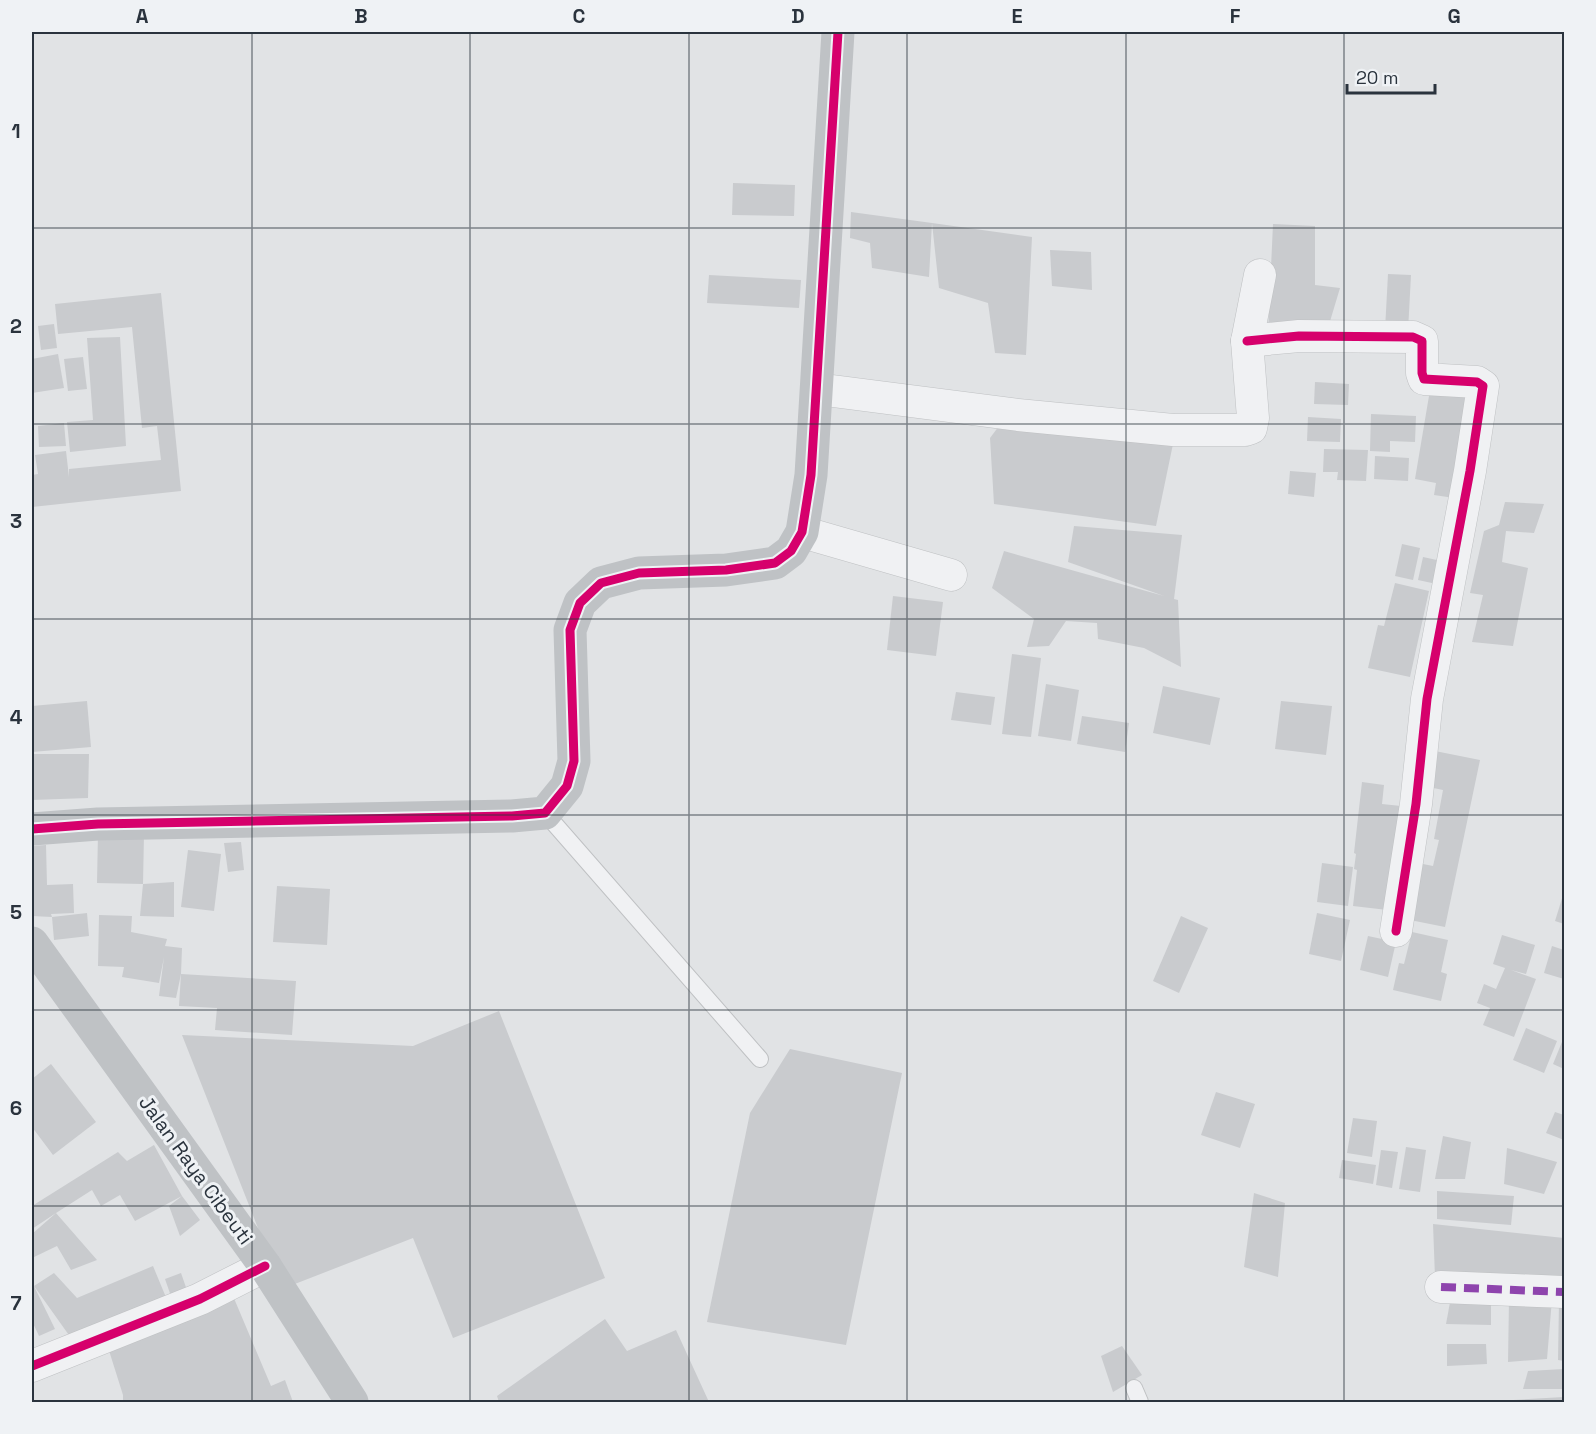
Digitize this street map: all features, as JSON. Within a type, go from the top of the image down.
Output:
[{"type":"street","points":[[32,829],[98,824],[512,816],[545,813],[567,786],[574,761],[570,630],[580,603],[601,583],[639,573],[726,570],[775,563],[791,551],[802,532],[811,475],[838,32]]},
{"type":"street","points":[[816,389],[1018,415],[1173,430],[1239,431],[1251,428],[1247,341],[1260,275]]},
{"type":"street","points":[[1247,341],[1299,336],[1413,337],[1422,341],[1424,379],[1477,382],[1483,386],[1470,471],[1428,693],[1416,804],[1396,931]]},
{"type":"street","points":[[802,532],[951,575]]},
{"type":"street","name":"Jalan Raya Cibeuti","points":[[32,943],[265,1266],[352,1402]]},
{"type":"street","points":[[32,1366],[200,1299],[265,1266]]},
{"type":"street","points":[[1441,1287],[1564,1292]]},
{"type":"lane","points":[[545,813],[760,1059]]},
{"type":"building","points":[[733,183],[795,185],[794,216],[732,215]]},
{"type":"building","points":[[851,212],[932,223],[929,277],[872,268],[870,243],[850,238]]},
{"type":"building","points":[[932,223],[1032,237],[1026,355],[995,353],[988,303],[939,288]]},
{"type":"building","points":[[1273,224],[1315,226],[1315,285],[1340,288],[1328,328],[1268,333]]},
{"type":"building","points":[[1050,250],[1091,252],[1092,290],[1052,286]]},
{"type":"building","points":[[1388,274],[1411,275],[1408,331],[1385,330]]},
{"type":"building","points":[[709,275],[801,280],[799,308],[707,303]]},
{"type":"building","points":[[161,293],[181,491],[32,507],[32,475],[38,474],[35,455],[66,451],[69,477],[69,469],[161,460],[157,426],[142,428],[132,327],[58,334],[55,304]]},
{"type":"building","points":[[54,324],[57,348],[41,350],[38,326]]},
{"type":"building","points":[[120,337],[126,446],[70,452],[67,422],[93,420],[87,338]]},
{"type":"building","points":[[58,354],[64,388],[32,393],[32,359]]},
{"type":"building","points":[[83,357],[87,389],[68,391],[64,359]]},
{"type":"building","points":[[1315,382],[1349,384],[1348,405],[1314,404]]},
{"type":"building","points":[[1430,390],[1479,392],[1461,499],[1434,495],[1436,483],[1415,479]]},
{"type":"building","points":[[1371,414],[1416,416],[1415,442],[1390,441],[1390,452],[1370,451]]},
{"type":"building","points":[[1308,417],[1341,419],[1340,442],[1307,441]]},
{"type":"building","points":[[64,423],[66,446],[39,447],[38,426]]},
{"type":"building","points":[[999,426],[1173,444],[1156,526],[994,504],[990,438]]},
{"type":"building","points":[[1324,449],[1368,450],[1366,481],[1337,480],[1338,472],[1323,472]]},
{"type":"building","points":[[1375,456],[1409,458],[1408,481],[1374,479]]},
{"type":"building","points":[[1290,471],[1316,473],[1314,497],[1288,494]]},
{"type":"building","points":[[1505,502],[1544,504],[1534,533],[1506,531],[1502,562],[1528,568],[1513,646],[1472,642],[1483,595],[1470,593],[1484,531],[1499,525]]},
{"type":"building","points":[[1074,526],[1182,535],[1174,599],[1178,600],[1181,667],[1144,648],[1098,639],[1097,623],[1066,621],[1049,646],[1027,647],[1034,619],[992,588],[1004,551],[1164,596],[1068,562]]},
{"type":"building","points":[[1402,544],[1420,548],[1413,580],[1395,576]]},
{"type":"building","points":[[1423,557],[1446,562],[1441,585],[1418,580]]},
{"type":"building","points":[[1395,583],[1429,591],[1410,677],[1368,668],[1378,625],[1384,626]]},
{"type":"building","points":[[893,596],[943,602],[936,656],[887,650]]},
{"type":"building","points":[[1012,654],[1041,658],[1031,737],[1002,734]]},
{"type":"building","points":[[1046,684],[1079,690],[1071,741],[1038,736]]},
{"type":"building","points":[[1163,686],[1220,698],[1210,745],[1153,733]]},
{"type":"building","points":[[956,692],[995,697],[991,725],[951,720]]},
{"type":"building","points":[[87,701],[91,747],[32,752],[32,706]]},
{"type":"building","points":[[1281,701],[1332,706],[1326,755],[1275,749]]},
{"type":"building","points":[[1082,716],[1129,723],[1125,752],[1077,744]]},
{"type":"building","points":[[1430,750],[1480,760],[1445,927],[1405,919],[1416,900],[1423,864],[1433,866],[1439,840],[1434,839],[1443,790],[1424,786]]},
{"type":"building","points":[[32,754],[89,754],[88,798],[32,800]]},
{"type":"building","points":[[1362,782],[1384,785],[1382,804],[1401,806],[1396,911],[1353,906],[1357,870],[1354,869],[1356,854],[1354,853]]},
{"type":"building","points":[[98,833],[144,834],[143,884],[97,883]]},
{"type":"building","points":[[241,842],[244,870],[228,872],[224,843]]},
{"type":"building","points":[[46,845],[47,885],[73,884],[74,913],[51,914],[52,917],[32,916],[32,846]]},
{"type":"building","points":[[188,850],[221,854],[214,911],[181,907]]},
{"type":"building","points":[[1322,863],[1353,867],[1348,906],[1317,902]]},
{"type":"building","points":[[174,882],[174,917],[140,916],[143,884]]},
{"type":"building","points":[[277,886],[330,889],[327,945],[273,942]]},
{"type":"building","points":[[1564,892],[1564,924],[1555,921]]},
{"type":"building","points":[[87,913],[89,936],[54,940],[52,917]]},
{"type":"building","points":[[1317,913],[1350,920],[1341,961],[1309,954]]},
{"type":"building","points":[[99,915],[132,916],[131,932],[167,939],[165,946],[182,948],[181,974],[176,998],[159,996],[164,957],[159,983],[122,977],[124,967],[98,966]]},
{"type":"building","points":[[1181,916],[1208,928],[1179,993],[1153,981]]},
{"type":"building","points":[[1412,932],[1448,940],[1441,972],[1447,974],[1441,1001],[1393,990],[1399,963],[1404,964]]},
{"type":"building","points":[[1502,935],[1535,945],[1526,974],[1511,970],[1536,979],[1514,1037],[1483,1025],[1490,1008],[1477,1003],[1484,984],[1496,989],[1505,968],[1493,964]]},
{"type":"building","points":[[1368,936],[1396,942],[1388,977],[1360,970]]},
{"type":"building","points":[[1552,946],[1564,950],[1564,979],[1544,973]]},
{"type":"building","points":[[181,974],[296,981],[292,1035],[215,1030],[217,1008],[179,1006]]},
{"type":"building","points":[[499,1011],[605,1278],[453,1338],[413,1238],[282,1289],[182,1035],[413,1046]]},
{"type":"building","points":[[1526,1028],[1557,1041],[1544,1073],[1513,1060]]},
{"type":"building","points":[[1564,1037],[1564,1069],[1553,1064]]},
{"type":"building","points":[[790,1049],[902,1073],[846,1345],[707,1322],[750,1113]]},
{"type":"building","points":[[51,1064],[96,1122],[53,1155],[32,1127],[32,1079]]},
{"type":"building","points":[[1216,1092],[1255,1104],[1240,1148],[1201,1135]]},
{"type":"building","points":[[1555,1112],[1564,1115],[1564,1140],[1546,1133]]},
{"type":"building","points":[[1353,1118],[1377,1121],[1372,1157],[1347,1153]]},
{"type":"building","points":[[1443,1136],[1471,1142],[1465,1179],[1435,1179]]},
{"type":"building","points":[[154,1145],[182,1196],[135,1221],[120,1195],[101,1206],[92,1190],[32,1229],[32,1206],[118,1152],[127,1161]]},
{"type":"building","points":[[1406,1147],[1426,1150],[1420,1192],[1399,1189]]},
{"type":"building","points":[[1507,1148],[1557,1162],[1544,1194],[1504,1184]]},
{"type":"building","points":[[1381,1150],[1398,1152],[1392,1188],[1376,1185]]},
{"type":"building","points":[[1342,1160],[1376,1165],[1373,1184],[1339,1178]]},
{"type":"building","points":[[1437,1191],[1514,1196],[1511,1225],[1437,1219]]},
{"type":"building","points":[[1254,1193],[1285,1203],[1278,1277],[1244,1267]]},
{"type":"building","points":[[182,1196],[200,1220],[180,1236],[169,1206]]},
{"type":"building","points":[[56,1213],[97,1260],[71,1270],[57,1246],[32,1258],[32,1234]]},
{"type":"building","points":[[1433,1224],[1564,1238],[1564,1283],[1435,1277]]},
{"type":"building","points":[[153,1266],[170,1307],[71,1338],[34,1286],[54,1273],[77,1298]]},
{"type":"building","points":[[181,1273],[189,1296],[173,1302],[165,1279]]},
{"type":"building","points":[[32,1282],[55,1329],[39,1336],[32,1321]]},
{"type":"building","points":[[233,1296],[271,1386],[285,1380],[293,1402],[123,1402],[123,1395],[106,1341]]},
{"type":"building","points":[[1451,1297],[1491,1297],[1491,1325],[1446,1324]]},
{"type":"building","points":[[1552,1299],[1547,1359],[1508,1362],[1509,1300]]},
{"type":"building","points":[[1559,1302],[1564,1302],[1564,1361],[1558,1360]]},
{"type":"building","points":[[605,1319],[627,1351],[676,1330],[709,1402],[499,1402],[497,1396]]},
{"type":"building","points":[[1447,1344],[1486,1344],[1487,1364],[1447,1366]]},
{"type":"building","points":[[1122,1346],[1142,1375],[1113,1392],[1101,1356]]},
{"type":"building","points":[[1564,1369],[1564,1389],[1523,1389],[1528,1371]]},
{"type":"building","points":[[1564,1397],[1564,1402],[1496,1402],[1496,1401]]},
{"type":"marked path","points":[[1441,1287],[1564,1292]]},
{"type":"cycle path","points":[[32,829],[98,824],[512,816],[545,813],[567,786],[574,761],[570,630],[580,603],[601,583],[639,573],[726,570],[775,563],[791,551],[802,532],[811,475],[838,32]]},
{"type":"cycle path","points":[[1247,341],[1299,336],[1413,337],[1422,341],[1424,379],[1477,382],[1483,386],[1470,471],[1427,699],[1416,804],[1396,931]]},
{"type":"cycle path","points":[[32,1366],[200,1299],[265,1266]]}]
